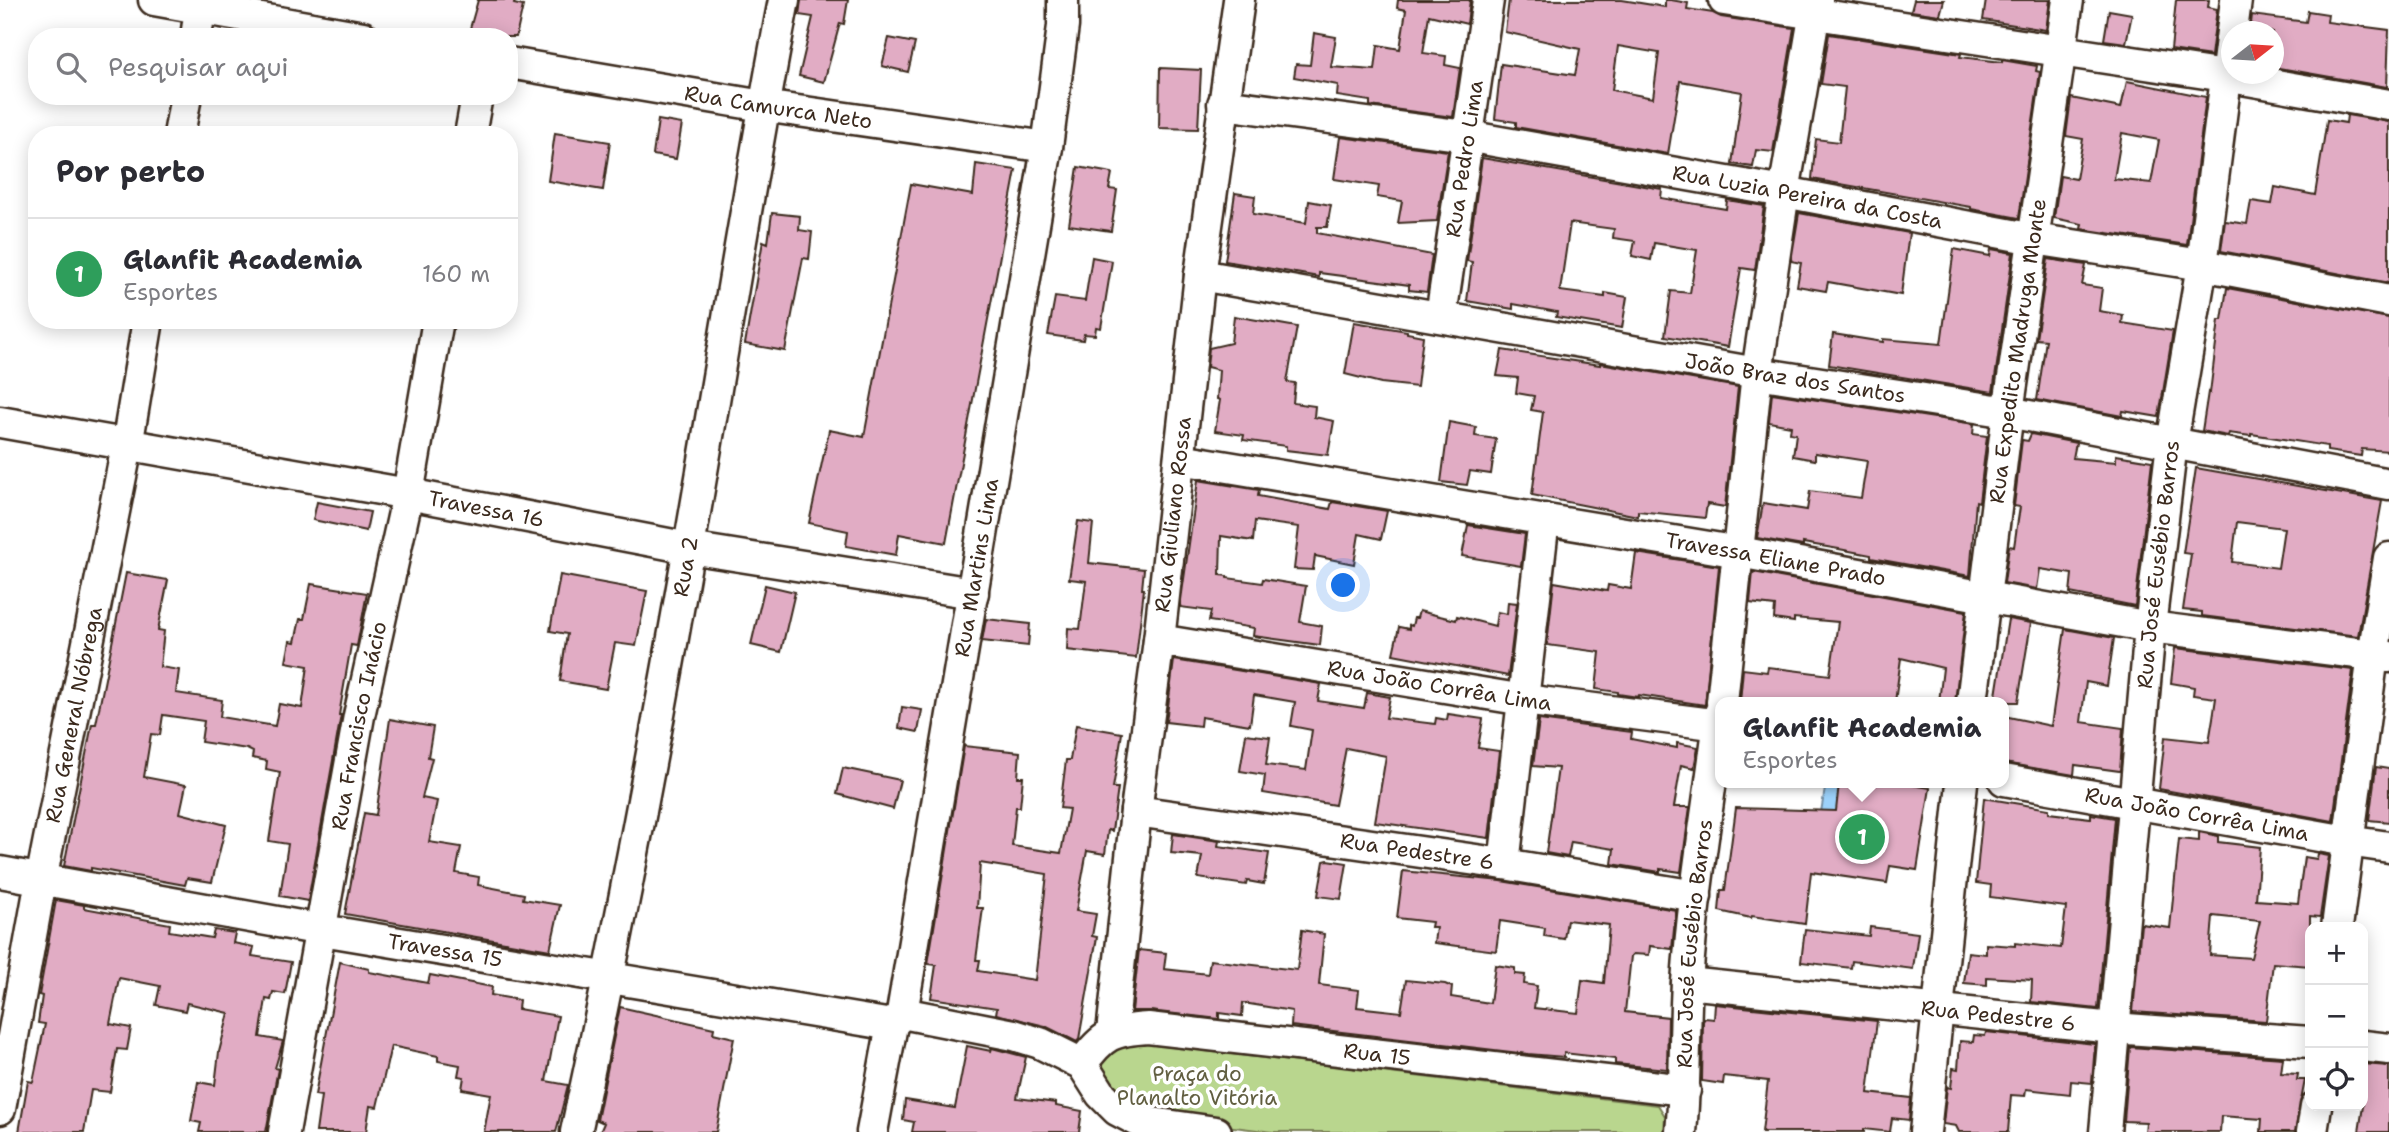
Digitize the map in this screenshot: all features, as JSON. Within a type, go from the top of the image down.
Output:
[{"type":"street","points":[[154,0],[214,15],[302,28]]},
{"type":"street","name":"Rua 2","points":[[576,1132],[609,979],[689,548],[763,106],[784,0]]},
{"type":"street","name":"Rua Martins Lima","points":[[872,1132],[897,1019],[973,593],[1047,147],[1063,26],[1063,0]]},
{"type":"street","name":"Rua Giuliano Rossa","points":[[1112,1033],[1200,275],[1239,0]]},
{"type":"street","name":"Rua Pedro Lima","points":[[1441,316],[1488,0]]},
{"type":"street","points":[[1724,0],[1816,8],[2221,75]]},
{"type":"street","name":"Rua Expedito Madruga Monte","points":[[1973,697],[2008,412],[2068,0]]},
{"type":"street","name":"Rua José Eusébio Barros","points":[[2233,21],[2236,0]]},
{"type":"street","name":"Rua José Eusébio Barros","points":[[1722,697],[1758,373],[1784,192],[1816,8]]},
{"type":"street","name":"Rua Camurca Neto","points":[[518,64],[763,106],[1047,147]]},
{"type":"street","name":"Rua José Eusébio Barros","points":[[2105,1132],[2150,627],[2172,443],[2202,265],[2224,84]]},
{"type":"street","points":[[2270,84],[2389,105]]},
{"type":"street","name":"Rua Luzia Pereira da Costa","points":[[1223,104],[1466,136],[2035,239],[2202,265],[2389,301]]},
{"type":"street","points":[[181,126],[184,105]]},
{"type":"street","points":[[472,126],[475,105]]},
{"type":"street","name":"João Braz dos Santos","points":[[1200,275],[1758,373],[2008,412],[2389,484]]},
{"type":"street","name":"Rua General Nóbrega","points":[[0,1109],[41,880],[127,446],[146,329]]},
{"type":"street","name":"Rua Francisco Inácio","points":[[284,1132],[359,716],[408,494],[436,329]]},
{"type":"street","name":"Travessa 16","points":[[0,422],[408,494],[689,548],[973,593]]},
{"type":"street","name":"Travessa Eliane Prado","points":[[1180,459],[1739,552],[2150,627],[2381,656]]},
{"type":"street","points":[[1504,864],[1544,519]]},
{"type":"street","points":[[2338,922],[2347,841],[2381,656],[2389,558]]},
{"type":"street","name":"Rua João Corrêa Lima","points":[[1159,640],[1524,701],[1715,716]]},
{"type":"street","name":"Rua José Eusébio Barros","points":[[1681,1132],[1685,1090],[1687,983],[1715,754]]},
{"type":"street","name":"Rua João Corrêa Lima","points":[[2009,781],[2389,847]]},
{"type":"street","points":[[1925,1132],[1961,788]]},
{"type":"street","name":"Rua Pedestre 6","points":[[1136,811],[1504,864],[1696,896]]},
{"type":"street","name":"Travessa 15","points":[[0,872],[609,979],[897,1019]]},
{"type":"street","name":"Rua Pedestre 6","points":[[1687,983],[2113,1028],[2305,1042]]},
{"type":"street","points":[[897,1019],[1014,1035],[1040,1043],[1082,1064],[1101,1094],[1116,1110],[1127,1116],[1138,1121],[1216,1132]]},
{"type":"street","name":"Rua 15","points":[[1112,1033],[1148,1028],[1685,1090]]},
{"type":"street","points":[[1082,1064],[1093,1048],[1112,1033]]},
{"type":"street","points":[[2368,1047],[2389,1049]]},
{"type":"street","points":[[2312,1132],[2315,1111]]},
{"type":"green space","name":"Praça do Planalto Vitória","points":[[1130,1042],[1658,1105],[1665,1116],[1664,1132],[1273,1132],[1179,1120],[1108,1095],[1099,1063],[1103,1056]]},
{"type":"water","points":[[1825,788],[1848,788],[1839,840],[1817,835]]},
{"type":"building","points":[[478,0],[515,0],[514,4],[523,6],[518,28],[470,28]]},
{"type":"building","points":[[801,0],[848,0],[844,24],[840,23],[824,82],[799,76],[813,17],[799,15]]},
{"type":"building","points":[[1398,0],[1470,0],[1467,24],[1429,15],[1423,53],[1446,56],[1445,65],[1460,68],[1453,117],[1370,106],[1370,101],[1337,96],[1338,85],[1294,77],[1296,64],[1310,65],[1314,33],[1336,37],[1331,67],[1375,70],[1378,45],[1400,49],[1406,10],[1397,8]]},
{"type":"building","points":[[1509,0],[1622,0],[1665,7],[1665,0],[1671,0],[1688,3],[1687,9],[1721,17],[1794,28],[1773,152],[1756,150],[1753,167],[1732,164],[1742,92],[1680,81],[1668,154],[1516,127],[1516,122],[1495,119],[1501,64],[1575,75],[1580,49],[1505,32]],"holes":[[[1618,46],[1659,53],[1653,98],[1612,90]]]},
{"type":"building","points":[[1914,0],[1944,0],[1940,15],[1911,11]]},
{"type":"building","points":[[1986,0],[2050,0],[2046,30],[1983,20]]},
{"type":"building","points":[[2176,0],[2209,0],[2208,7],[2217,9],[2211,56],[2171,50]]},
{"type":"building","points":[[2109,10],[2132,14],[2126,43],[2104,40]]},
{"type":"building","points":[[2308,11],[2328,14],[2327,22],[2389,30],[2387,87],[2284,69],[2284,21],[2251,21],[2252,15],[2306,22]]},
{"type":"building","points":[[1829,34],[1961,54],[1960,57],[2037,66],[2036,71],[2040,72],[2019,218],[1812,179],[1816,139],[1839,142],[1845,87],[1821,84]]},
{"type":"building","points":[[889,38],[915,43],[908,72],[882,66]]},
{"type":"building","points":[[1160,68],[1201,70],[1198,129],[1159,128]]},
{"type":"building","points":[[2127,81],[2206,97],[2187,245],[2081,229],[2082,224],[2054,218],[2060,176],[2076,179],[2083,139],[2066,136],[2071,98],[2121,108]],"holes":[[[2122,133],[2159,140],[2151,183],[2114,179]]]},
{"type":"building","points":[[2347,115],[2389,122],[2389,283],[2221,251],[2225,221],[2247,224],[2251,201],[2272,204],[2275,187],[2315,195],[2327,120],[2346,123]]},
{"type":"building","points":[[658,120],[682,124],[676,159],[653,155]]},
{"type":"building","points":[[555,133],[610,142],[603,190],[548,181]]},
{"type":"building","points":[[1340,137],[1448,151],[1437,221],[1398,223],[1402,201],[1377,197],[1379,186],[1334,179]]},
{"type":"building","points":[[1482,158],[1662,189],[1661,198],[1726,209],[1727,200],[1764,206],[1755,270],[1741,268],[1728,347],[1665,336],[1671,291],[1690,293],[1697,250],[1654,243],[1651,260],[1632,256],[1635,241],[1613,238],[1614,229],[1570,223],[1560,291],[1627,297],[1622,328],[1556,317],[1557,312],[1513,304],[1513,309],[1467,301],[1472,262],[1467,261]]},
{"type":"building","points":[[976,164],[1016,170],[946,543],[899,534],[896,555],[846,546],[848,531],[809,523],[829,430],[864,437],[911,184],[973,195]]},
{"type":"building","points":[[1078,167],[1112,173],[1109,189],[1117,190],[1111,231],[1069,225]]},
{"type":"building","points":[[1235,193],[1255,196],[1253,214],[1306,223],[1309,201],[1331,205],[1327,227],[1317,227],[1317,233],[1432,255],[1427,292],[1409,290],[1409,285],[1319,273],[1319,277],[1225,261]]},
{"type":"building","points":[[772,213],[800,216],[799,230],[812,232],[809,259],[803,258],[785,351],[745,344],[763,241],[768,243]]},
{"type":"building","points":[[1799,213],[1909,233],[1901,295],[1828,282],[1826,291],[1797,286],[1801,263],[1791,261]]},
{"type":"building","points":[[1954,249],[1990,256],[1991,249],[2013,253],[1993,392],[1829,365],[1833,334],[1883,342],[1883,339],[1941,344]]},
{"type":"building","points":[[1092,257],[1112,261],[1101,328],[1096,327],[1095,335],[1084,334],[1083,340],[1048,335],[1055,297],[1085,301]]},
{"type":"building","points":[[2048,259],[2086,265],[2082,285],[2102,288],[2099,311],[2123,315],[2122,323],[2173,331],[2159,417],[2123,411],[2122,416],[2037,400],[2046,340],[2036,339]]},
{"type":"building","points":[[2227,288],[2389,318],[2389,451],[2362,449],[2361,456],[2327,451],[2327,446],[2251,434],[2229,433],[2228,436],[2202,431],[2208,392],[2210,393],[2219,320],[2222,320]]},
{"type":"building","points":[[1234,316],[1297,327],[1287,382],[1295,383],[1293,403],[1315,406],[1314,417],[1334,421],[1328,455],[1286,450],[1286,446],[1243,440],[1244,435],[1215,431],[1220,400],[1217,399],[1219,370],[1207,367],[1209,348],[1231,343]]},
{"type":"building","points":[[1354,322],[1423,336],[1417,387],[1381,383],[1345,374]]},
{"type":"building","points":[[1502,350],[1600,363],[1738,387],[1725,507],[1707,504],[1705,518],[1638,511],[1638,516],[1532,495],[1543,412],[1531,410],[1534,396],[1516,393],[1518,378],[1497,376]]},
{"type":"building","points":[[1772,393],[1974,424],[1973,434],[1987,436],[1979,502],[1976,501],[1970,576],[1871,558],[1871,555],[1839,549],[1757,538],[1763,503],[1807,510],[1810,491],[1861,498],[1867,461],[1815,453],[1815,460],[1793,456],[1796,434],[1790,433],[1791,426],[1769,422]]},
{"type":"building","points":[[1449,422],[1476,427],[1475,436],[1496,439],[1491,474],[1470,471],[1467,485],[1441,482]]},
{"type":"building","points":[[2031,434],[2076,443],[2073,458],[2116,462],[2116,455],[2152,461],[2135,606],[2070,593],[2072,574],[2040,569],[2037,589],[2004,583],[2009,546],[2014,547],[2020,507],[2014,506],[2022,440],[2028,441]]},
{"type":"building","points":[[2196,468],[2382,501],[2358,636],[2202,616],[2202,612],[2183,610],[2191,554],[2183,553]],"holes":[[[2237,522],[2284,528],[2278,568],[2232,562]]]},
{"type":"building","points":[[1198,480],[1259,490],[1258,496],[1330,509],[1332,502],[1387,511],[1381,539],[1359,534],[1354,564],[1315,556],[1313,570],[1294,569],[1299,527],[1255,521],[1253,541],[1221,536],[1220,575],[1262,583],[1263,579],[1306,586],[1300,622],[1322,626],[1320,645],[1253,636],[1254,628],[1209,621],[1211,611],[1180,607]]},
{"type":"building","points":[[317,502],[370,512],[366,531],[313,520]]},
{"type":"building","points":[[1078,521],[1093,523],[1089,563],[1144,569],[1136,658],[1067,650],[1068,628],[1080,629],[1086,581],[1069,579]]},
{"type":"building","points":[[1468,525],[1525,534],[1521,566],[1462,556]]},
{"type":"building","points":[[1636,553],[1719,566],[1705,705],[1596,689],[1600,652],[1547,645],[1554,582],[1607,591],[1608,585],[1631,589]]},
{"type":"building","points":[[1753,572],[1966,611],[1956,697],[1940,697],[1943,668],[1901,658],[1896,697],[1740,697],[1743,669],[1767,672],[1768,667],[1830,675],[1838,622],[1774,619],[1775,606],[1750,603]]},
{"type":"building","points":[[126,573],[168,580],[158,630],[164,631],[160,667],[179,670],[176,693],[222,700],[220,717],[275,726],[279,704],[302,708],[308,666],[286,662],[290,641],[295,642],[300,619],[304,619],[311,584],[367,593],[357,646],[351,645],[308,901],[280,896],[288,844],[269,841],[280,772],[266,769],[267,761],[252,758],[253,752],[247,749],[201,742],[204,721],[163,715],[160,735],[151,734],[144,777],[186,785],[180,813],[226,825],[212,882],[187,878],[185,885],[91,868],[91,871],[64,866]]},
{"type":"building","points":[[560,575],[647,591],[636,646],[615,643],[606,689],[560,681],[567,634],[550,631]]},
{"type":"building","points":[[765,585],[795,592],[781,652],[751,645]]},
{"type":"building","points":[[1508,602],[1517,603],[1508,676],[1393,654],[1399,627],[1409,629],[1419,611],[1456,620],[1457,616],[1495,626],[1497,612],[1507,614]]},
{"type":"building","points":[[986,619],[1030,624],[1028,646],[982,641]]},
{"type":"building","points":[[2008,619],[2031,623],[2018,702],[2009,702],[2009,697],[1996,697]]},
{"type":"building","points":[[2065,629],[2114,638],[2107,686],[2086,682],[2081,722],[2123,728],[2120,771],[2075,765],[2074,775],[2009,764],[2009,717],[2051,726]]},
{"type":"building","points":[[2175,648],[2353,670],[2333,821],[2159,789],[2165,737],[2209,742],[2216,698],[2193,695],[2194,687],[2171,683]]},
{"type":"building","points":[[1174,660],[1321,684],[1318,701],[1364,708],[1367,693],[1390,697],[1386,718],[1435,724],[1436,718],[1447,720],[1448,714],[1483,719],[1478,748],[1499,751],[1489,838],[1375,822],[1386,756],[1346,748],[1335,805],[1263,793],[1265,775],[1240,771],[1246,734],[1270,737],[1266,765],[1306,770],[1312,730],[1291,726],[1295,702],[1254,695],[1250,725],[1201,717],[1200,726],[1166,722]]},
{"type":"building","points":[[902,707],[922,710],[918,732],[899,728]]},
{"type":"building","points":[[390,719],[433,727],[428,757],[432,758],[422,798],[437,801],[429,842],[461,847],[456,873],[479,877],[478,885],[524,894],[523,899],[560,905],[550,950],[345,914],[364,813],[376,815]]},
{"type":"building","points":[[1539,720],[1632,732],[1631,739],[1677,748],[1677,743],[1698,747],[1694,768],[1681,765],[1674,807],[1690,807],[1681,872],[1660,869],[1660,872],[1612,864],[1614,849],[1571,842],[1568,857],[1546,853],[1558,768],[1533,766]]},
{"type":"building","points":[[1076,725],[1122,733],[1113,788],[1118,788],[1112,831],[1108,830],[1105,854],[1087,851],[1076,911],[1096,914],[1092,936],[1097,937],[1077,1042],[1045,1026],[996,1014],[997,1008],[931,998],[936,965],[928,964],[964,746],[1020,752],[1018,777],[1023,777],[1020,807],[1016,807],[1012,846],[1061,853],[1069,809],[1060,808],[1066,760],[1070,760]],"holes":[[[980,863],[1047,874],[1035,980],[978,971],[980,960],[976,960],[983,908],[977,908]]]},
{"type":"building","points":[[2376,767],[2389,769],[2389,822],[2369,820]]},
{"type":"building","points":[[843,768],[900,780],[893,809],[837,794]]},
{"type":"building","points":[[1838,788],[1930,788],[1917,870],[1890,866],[1887,883],[1811,872],[1805,924],[1751,918],[1719,911],[1721,890],[1725,890],[1736,808],[1836,811]]},
{"type":"building","points":[[1984,798],[2049,809],[2049,813],[2091,818],[2091,814],[2115,818],[2098,1009],[2031,1002],[2032,980],[1987,977],[1987,985],[1964,983],[1968,952],[1986,954],[1986,944],[2015,946],[2015,943],[2061,948],[2066,907],[1990,897],[1991,885],[1976,883]]},
{"type":"building","points":[[2199,832],[2218,836],[2218,842],[2260,847],[2256,900],[2298,903],[2304,857],[2317,859],[2318,854],[2329,856],[2320,917],[2310,916],[2310,922],[2305,922],[2305,966],[2273,963],[2266,1021],[2133,1012],[2141,924],[2170,928],[2179,839],[2199,841]],"holes":[[[2213,916],[2260,921],[2251,958],[2210,955]]]},
{"type":"building","points":[[1173,834],[1219,841],[1218,846],[1269,853],[1264,884],[1247,881],[1246,885],[1198,878],[1202,856],[1171,853]]},
{"type":"building","points":[[1324,861],[1347,863],[1341,899],[1318,896]]},
{"type":"building","points":[[1403,871],[1501,881],[1676,910],[1672,949],[1650,946],[1649,955],[1631,956],[1625,1012],[1668,1017],[1667,1069],[1615,1064],[1615,1059],[1564,1053],[1564,1057],[1528,1054],[1291,1026],[1292,1011],[1243,1003],[1242,1016],[1219,1013],[1219,1019],[1132,1011],[1139,950],[1166,953],[1164,969],[1208,974],[1210,960],[1297,970],[1302,930],[1324,934],[1319,985],[1359,990],[1357,1007],[1401,1012],[1406,980],[1445,984],[1452,987],[1451,997],[1490,1003],[1495,965],[1515,968],[1515,974],[1525,975],[1524,984],[1537,986],[1534,1008],[1578,1013],[1582,980],[1604,983],[1609,925],[1567,920],[1564,939],[1544,936],[1545,928],[1500,921],[1496,951],[1434,943],[1436,927],[1431,927],[1432,922],[1397,918]]},
{"type":"building","points":[[56,900],[170,924],[169,931],[212,938],[214,930],[235,933],[233,943],[254,947],[252,956],[291,962],[285,994],[273,992],[271,1000],[266,999],[260,1037],[283,1041],[275,1068],[278,1069],[266,1132],[199,1132],[201,1123],[191,1121],[198,1082],[215,1085],[219,1052],[229,1013],[187,1003],[185,1011],[156,1005],[160,986],[119,978],[110,1024],[131,1028],[127,1050],[117,1049],[110,1092],[91,1090],[84,1132],[19,1132],[28,1081],[33,1082],[45,1024],[38,1023],[42,996],[39,995]]},
{"type":"building","points":[[1870,927],[1918,933],[1913,969],[1852,961],[1851,968],[1801,962],[1805,929],[1869,936]]},
{"type":"building","points":[[340,962],[369,969],[369,972],[428,983],[430,975],[492,987],[491,995],[519,1000],[518,1009],[558,1016],[546,1081],[568,1085],[556,1132],[484,1132],[491,1094],[462,1089],[464,1077],[458,1076],[460,1065],[438,1061],[438,1056],[391,1046],[377,1107],[370,1106],[366,1132],[316,1132],[321,1096],[315,1095]]},
{"type":"building","points":[[1715,1004],[1877,1021],[1868,1093],[1911,1098],[1909,1120],[1892,1118],[1890,1132],[1864,1129],[1864,1132],[1762,1132],[1768,1081],[1724,1076],[1723,1084],[1702,1081],[1703,1021],[1705,1018],[1714,1019]]},
{"type":"building","points":[[620,1007],[714,1028],[713,1033],[734,1038],[716,1132],[600,1132],[604,1123],[597,1120]]},
{"type":"building","points":[[1986,1032],[2095,1044],[2092,1083],[2071,1081],[2070,1094],[2026,1089],[2025,1096],[2011,1095],[2008,1132],[1959,1132],[1956,1126],[1943,1124],[1947,1087],[1951,1088],[1953,1068],[1958,1069],[1960,1041],[1973,1042],[1974,1035],[1985,1036]]},
{"type":"building","points":[[967,1046],[991,1051],[992,1048],[1026,1057],[1017,1098],[1056,1103],[1056,1106],[1082,1111],[1079,1132],[912,1132],[914,1122],[903,1120],[905,1100],[955,1108]]},
{"type":"building","points":[[2130,1047],[2283,1058],[2281,1073],[2298,1074],[2297,1080],[2305,1080],[2295,1132],[2261,1132],[2262,1119],[2221,1116],[2220,1132],[2145,1132],[2146,1122],[2124,1121]]},
{"type":"building","points":[[2368,1064],[2389,1066],[2389,1132],[2359,1132],[2362,1111],[2368,1111]]},
{"type":"place","name":"Glanfit Academia","points":[[1862,837]]}]
